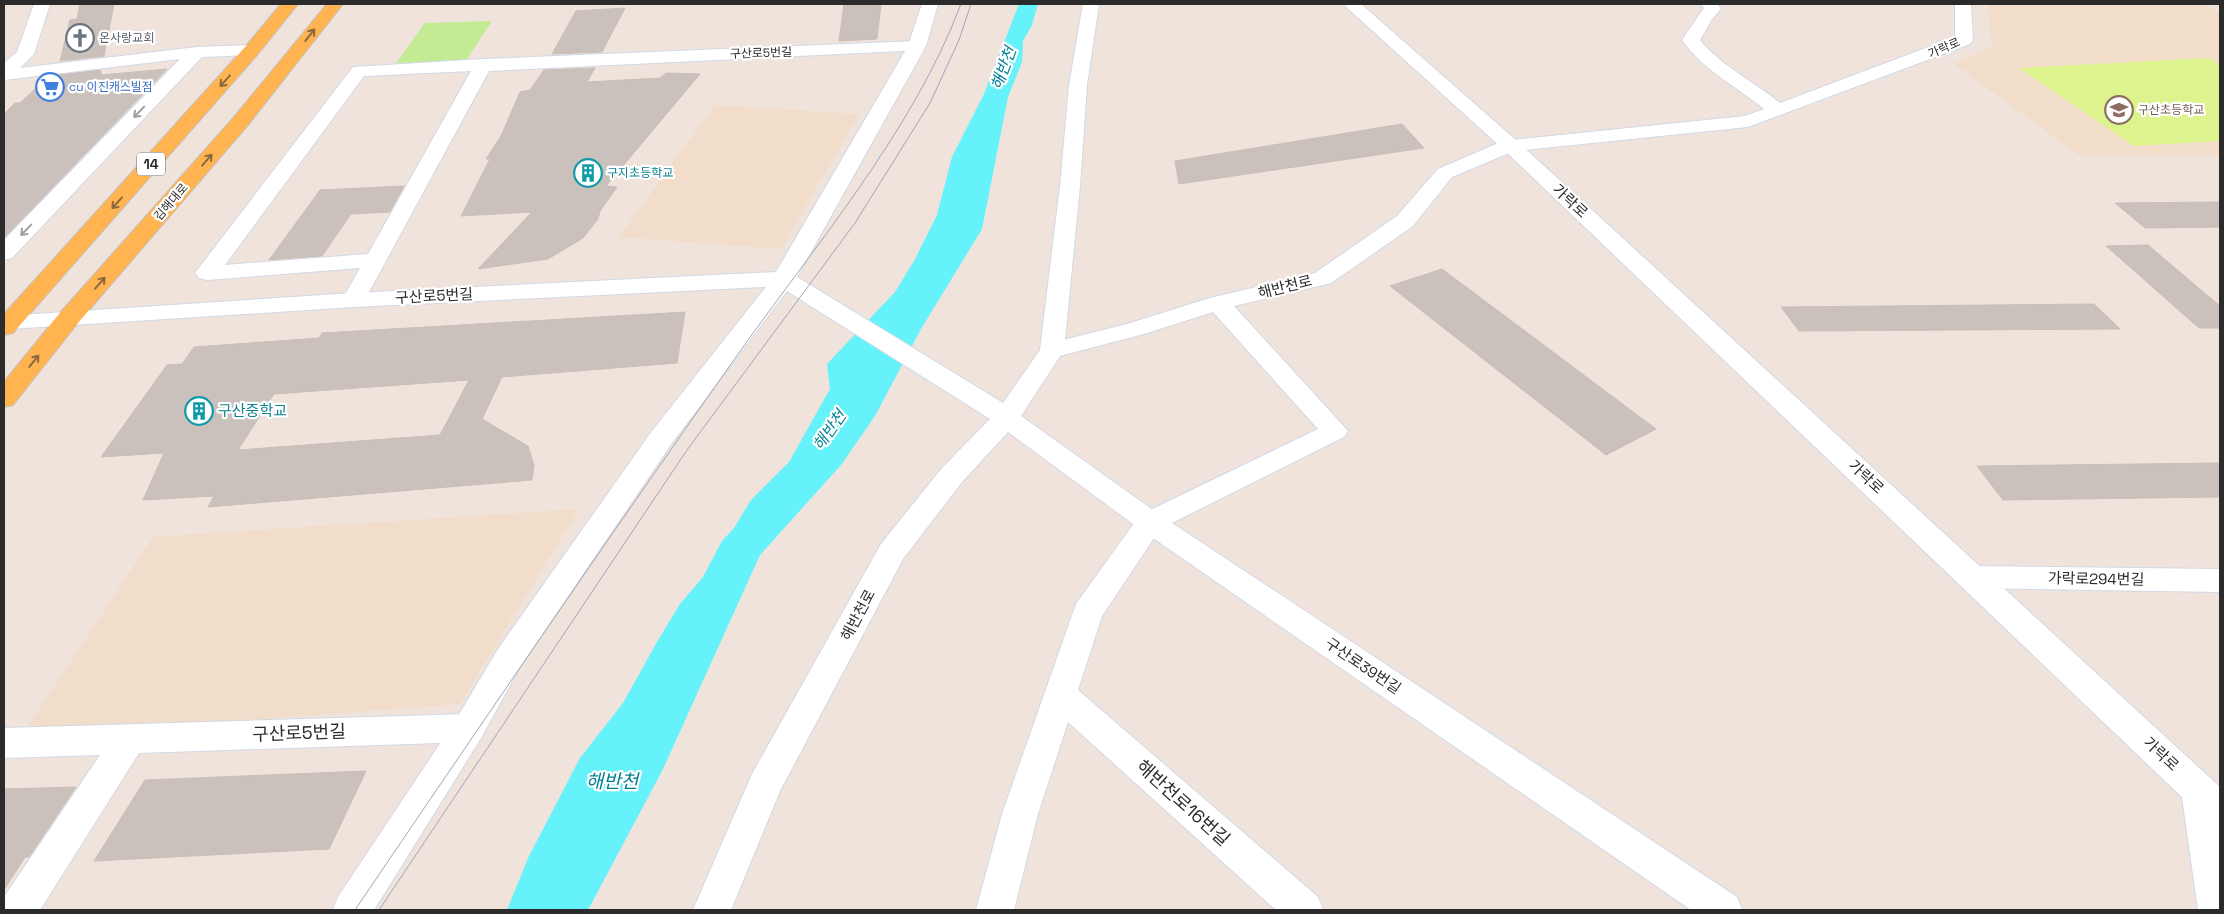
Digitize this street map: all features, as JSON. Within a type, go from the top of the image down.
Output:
[{"type":"main road","name":"14","points":[[5,324],[252,50],[290,4]]},
{"type":"main road","name":"김해대로","points":[[4,398],[68,319],[242,121],[335,4]]},
{"type":"street","points":[[4,74],[25,54],[42,4]]},
{"type":"street","points":[[352,910],[469,728],[509,658],[657,445],[784,279],[917,46],[930,4]]},
{"type":"street","name":"해반천로","points":[[712,910],[765,785],[892,552],[999,412],[1052,350],[1070,186],[1078,85],[1091,4]]},
{"type":"street","name":"가락로","points":[[1351,4],[1510,145],[2210,800]]},
{"type":"street","name":"가락로","points":[[1510,145],[1748,121],[1964,40],[1963,4]]},
{"type":"street","points":[[1711,6],[1691,40],[1707,60],[1777,110]]},
{"type":"street","name":"구산로5번길","points":[[376,260],[207,273],[359,71],[917,46]]},
{"type":"street","points":[[4,74],[197,52],[252,50]]},
{"type":"street","points":[[4,253],[197,52]]},
{"type":"street","points":[[354,300],[484,64]]},
{"type":"street","name":"해반천로","points":[[1052,350],[1135,329],[1218,303],[1323,278],[1405,221],[1445,173],[1510,145]]},
{"type":"street","name":"구산로5번길","points":[[5,324],[354,300],[784,279]]},
{"type":"street","name":"구산로39번길","points":[[784,279],[999,412],[1150,522],[1723,910]]},
{"type":"street","points":[[995,910],[1020,814],[1087,613],[1150,522],[1335,430],[1218,303]]},
{"type":"street","name":"가락로294번길","points":[[1972,577],[2220,581]]},
{"type":"street","name":"해반천로16번길","points":[[1061,695],[1304,910]]},
{"type":"street","name":"구산로5번길","points":[[4,743],[469,728]]},
{"type":"street","points":[[18,910],[129,739]]},
{"type":"street","points":[[2210,800],[2217,910]]},
{"type":"shaded area","name":"구산초등학교","points":[[1988,4],[2203,4],[2220,13],[2220,155],[2079,155],[1954,64],[1992,47]]},
{"type":"shaded area","points":[[715,105],[859,114],[781,249],[619,237]]},
{"type":"shaded area","points":[[579,509],[460,704],[21,737],[153,537]]},
{"type":"green space","points":[[492,21],[463,65],[392,69],[425,23]]},
{"type":"green space","points":[[2209,58],[2220,65],[2220,141],[2134,146],[2019,68]]},
{"type":"water","name":"해반천","points":[[1019,4],[1038,4],[1032,25],[1023,41],[1022,62],[1008,97],[982,229],[921,329],[875,416],[841,465],[760,555],[663,769],[588,910],[507,910],[529,856],[580,758],[623,703],[680,604],[703,577],[722,541],[734,528],[751,500],[789,462],[830,389],[827,364],[895,292],[914,261],[937,215],[952,157],[984,94]]},
{"type":"building","points":[[80,4],[114,4],[104,56],[60,61],[70,20],[77,19]]},
{"type":"building","points":[[844,4],[881,4],[877,39],[839,41]]},
{"type":"building","points":[[625,8],[602,52],[552,54],[576,11]]},
{"type":"building","name":"구지초등학교","points":[[595,68],[587,82],[660,78],[666,73],[700,74],[606,186],[617,187],[600,211],[598,219],[583,238],[548,259],[478,269],[532,212],[461,216],[490,159],[486,159],[501,136],[520,92],[530,90],[544,70]]},
{"type":"building","points":[[167,69],[4,238],[4,114],[15,103],[20,103],[49,76],[101,70],[101,75]]},
{"type":"building","points":[[1402,124],[1424,148],[1179,184],[1175,161]]},
{"type":"building","points":[[404,186],[390,212],[351,214],[322,256],[269,260],[320,190]]},
{"type":"building","points":[[2220,202],[2220,227],[2145,228],[2115,203]]},
{"type":"building","points":[[2148,245],[2220,306],[2220,328],[2199,328],[2106,246]]},
{"type":"building","points":[[1442,269],[1656,429],[1606,455],[1390,286]]},
{"type":"building","points":[[2094,304],[2120,329],[1799,331],[1781,307]]},
{"type":"building","name":"구산중학교","points":[[685,312],[677,363],[502,377],[482,419],[528,446],[534,465],[532,480],[208,507],[214,496],[143,500],[164,453],[101,457],[167,365],[182,364],[194,347],[319,338],[322,333]],"holes":[[[469,380],[440,435],[238,450],[274,394]]]},
{"type":"building","points":[[2220,463],[2220,497],[2003,500],[1977,466]]},
{"type":"building","points":[[366,771],[329,849],[94,861],[145,780]]},
{"type":"building","points":[[76,787],[29,857],[25,857],[4,890],[4,789]]},
{"type":"tram line","points":[[355,910],[495,704],[731,364],[858,190],[916,99],[940,52],[961,4]]},
{"type":"tram line","points":[[379,910],[687,450],[855,223],[930,103],[959,40],[971,4]]},
{"type":"place","name":"온사랑교회","points":[[80,38]]},
{"type":"place","name":"cu 이진캐스빌점","points":[[50,87]]},
{"type":"place","name":"구산초등학교","points":[[2119,110]]},
{"type":"place","name":"구지초등학교","points":[[588,173]]},
{"type":"place","name":"구산중학교","points":[[199,411]]}]
